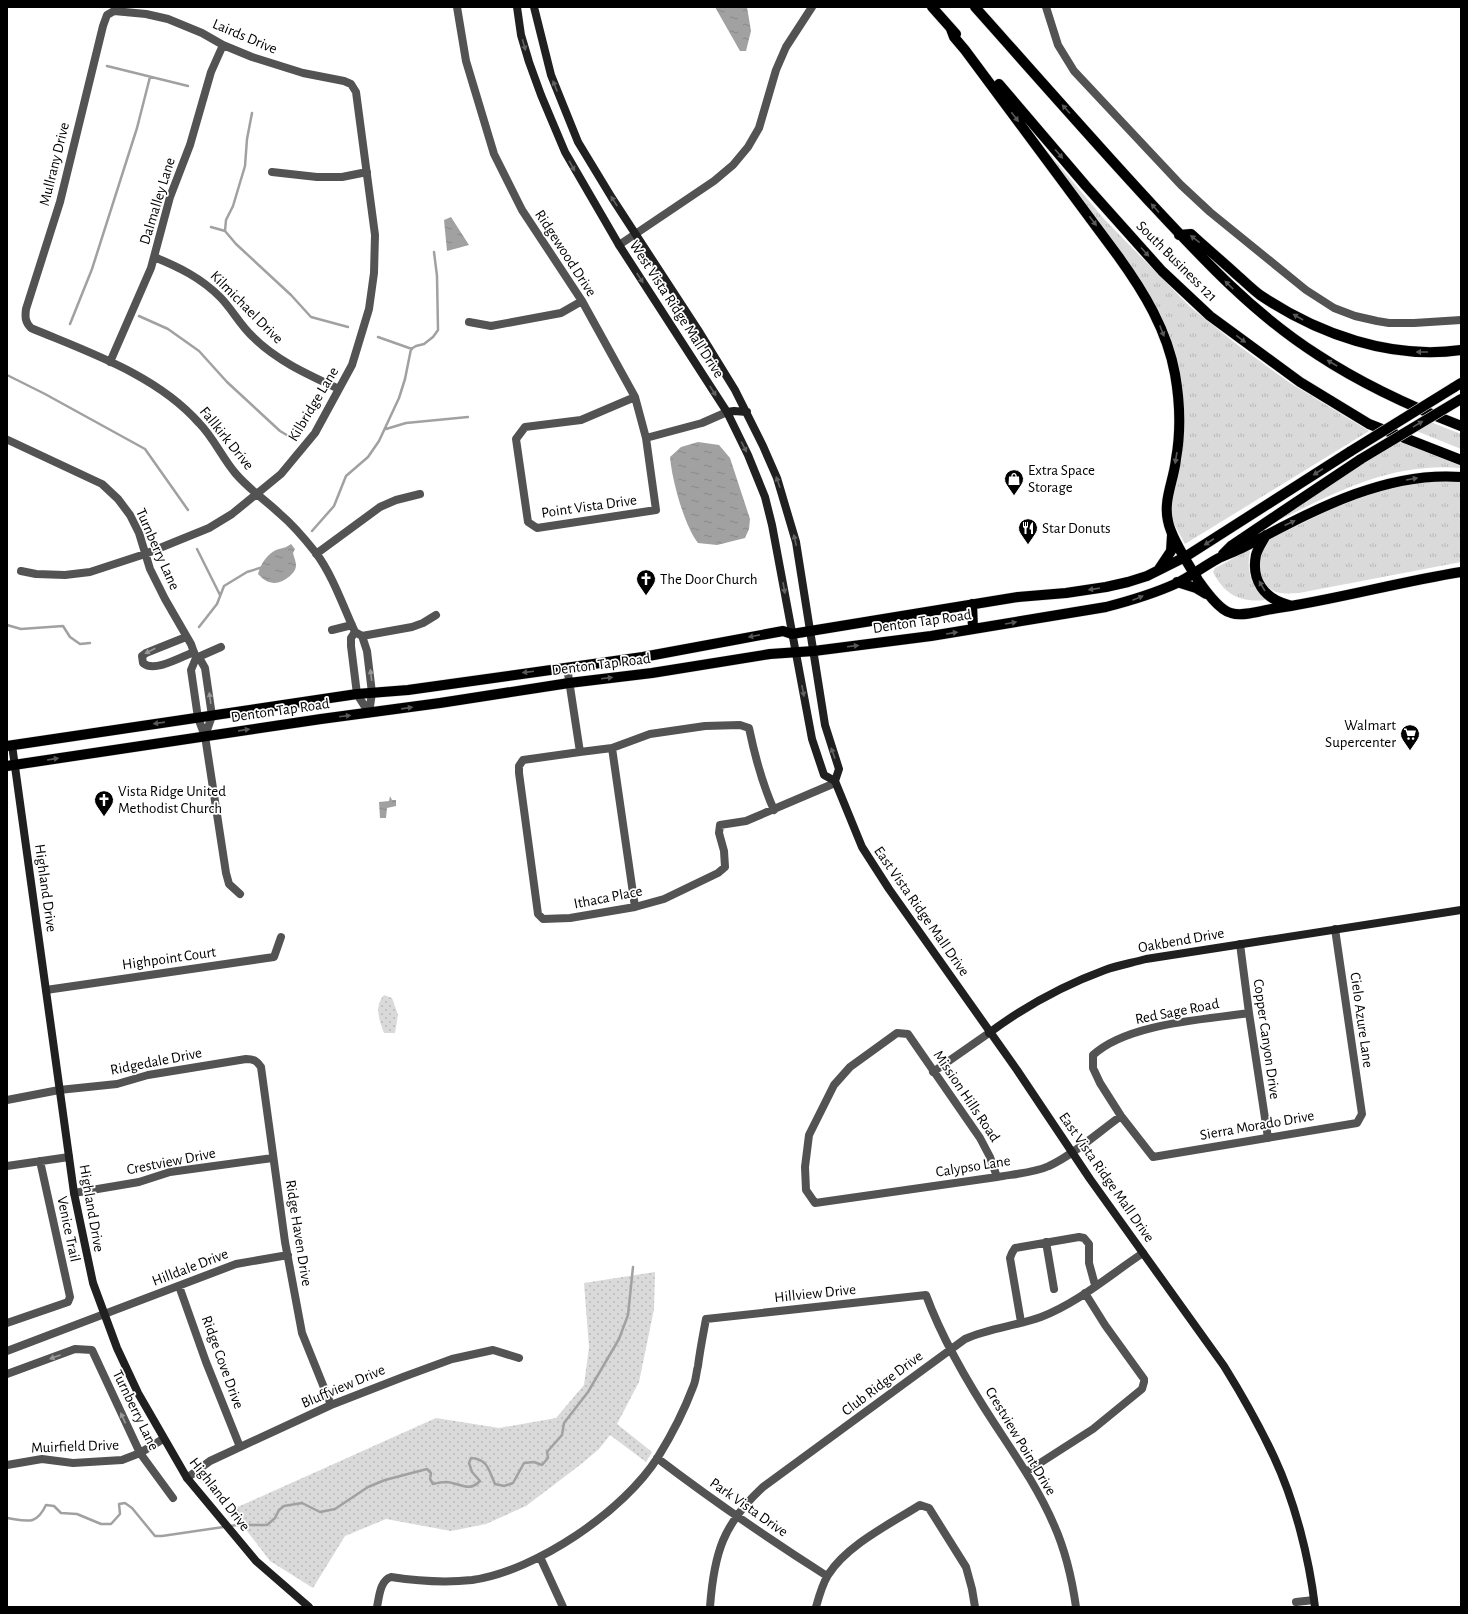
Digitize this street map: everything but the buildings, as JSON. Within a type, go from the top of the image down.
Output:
[{"type":"main road","name":"West Vista Ridge Mall Drive","points":[[517,7],[521,35],[529,62],[564,152],[619,245],[727,412],[748,455],[765,497],[778,550],[792,634]]},
{"type":"main road","name":"West Vista Ridge Mall Drive","points":[[534,7],[550,75],[578,142],[635,234],[700,333],[746,412],[777,478],[796,542],[810,631]]},
{"type":"main road","name":"South Business 121","points":[[932,7],[1086,186],[1162,271],[1210,316],[1300,382],[1369,424],[1461,460]]},
{"type":"main road","name":"South Business 121","points":[[975,7],[1179,235],[1238,294],[1279,327],[1318,355],[1366,383],[1437,417],[1461,426]]},
{"type":"main road","points":[[951,29],[954,37],[975,62],[1137,282],[1150,304],[1170,352],[1179,399],[1179,433],[1177,454],[1166,506],[1167,521],[1172,535],[1205,591],[1230,613],[1240,614],[1293,606],[1461,572]]},
{"type":"main road","points":[[1179,235],[1191,234],[1259,294],[1303,320],[1353,340],[1385,349],[1416,352],[1461,350]]},
{"type":"main road","name":"Denton Tap Road","points":[[9,746],[357,694],[408,690],[643,657],[783,631],[792,634],[972,604],[1106,587],[1128,582],[1158,571],[1185,557],[1457,385]]},
{"type":"main road","points":[[1219,558],[1231,546],[1361,459],[1461,399]]},
{"type":"main road","points":[[727,412],[746,412]]},
{"type":"main road","points":[[1219,558],[1325,506],[1349,496],[1384,485],[1416,478],[1461,477]]},
{"type":"main road","points":[[1158,571],[1171,551],[1172,535]]},
{"type":"main road","points":[[1266,535],[1256,554],[1255,572],[1261,587],[1268,596],[1279,602],[1293,606]]},
{"type":"main road","name":"Denton Tap Road","points":[[11,765],[369,713],[569,682],[652,673],[764,655],[814,651],[973,629],[1106,607],[1131,600],[1177,582],[1219,558]]},
{"type":"main road","points":[[1177,582],[1196,588],[1213,598]]},
{"type":"main road","points":[[972,604],[973,629]]},
{"type":"main road","name":"East Vista Ridge Mall Drive","points":[[810,631],[825,725],[838,769],[835,782],[862,848],[989,1033],[1017,1070],[1072,1152],[1224,1366],[1258,1424],[1275,1458],[1308,1561],[1315,1603]]},
{"type":"main road","name":"East Vista Ridge Mall Drive","points":[[792,634],[815,746],[824,775],[835,782]]},
{"type":"main road","name":"Highland Drive","points":[[9,746],[46,990],[74,1193],[90,1268],[105,1314],[117,1348],[138,1393],[163,1439],[187,1478],[256,1561],[309,1607]]},
{"type":"main road","name":"Oakbend Drive","points":[[989,1033],[1009,1018],[1034,1003],[1105,970],[1146,959],[1461,910]]},
{"type":"street","name":"Ridgewood Drive","points":[[457,7],[466,61],[494,154],[522,210],[582,301],[635,397],[646,438],[656,510]]},
{"type":"street","points":[[619,245],[714,181],[733,165],[748,147],[759,128],[776,70],[786,47],[801,21],[812,7]]},
{"type":"street","points":[[1046,7],[1058,45],[1067,62],[1162,167],[1210,212],[1306,290],[1334,308],[1355,316],[1378,321],[1389,323],[1414,323],[1461,320]]},
{"type":"street","name":"Lairds Drive","points":[[107,15],[114,11],[146,14],[168,19],[202,33],[223,45],[252,57],[303,73],[344,81],[351,84]]},
{"type":"street","name":"Mullrany Drive","points":[[25,319],[26,309],[60,202],[107,15]]},
{"type":"street","name":"Dalmalley Lane","points":[[110,362],[154,257],[170,197],[190,145],[211,72],[223,45]]},
{"type":"street","name":"Kilbridge Lane","points":[[21,571],[36,574],[65,575],[90,572],[145,554],[209,528],[232,514],[281,474],[315,433],[352,365],[369,309],[374,273],[375,235],[356,92],[351,84]]},
{"type":"street","points":[[272,172],[318,178],[342,177],[367,172]]},
{"type":"street","name":"Kilmichael Drive","points":[[154,257],[181,269],[200,280],[220,297],[253,337],[272,353],[313,377],[339,389]]},
{"type":"street","points":[[469,322],[491,326],[561,313],[582,301]]},
{"type":"street","name":"Fallkirk Drive","points":[[25,319],[27,325],[31,328],[110,362],[152,384],[180,404],[212,438],[236,474],[256,494],[284,518],[316,554],[334,585],[356,631],[368,651],[372,693],[369,713]]},
{"type":"street","name":"Point Vista Drive","points":[[635,397],[581,420],[525,427],[516,439],[528,522],[537,528],[656,510]]},
{"type":"street","points":[[646,438],[702,423],[727,412]]},
{"type":"street","name":"Turnberry Lane","points":[[8,440],[102,484],[118,499],[130,516],[139,533],[150,569],[195,655],[205,668],[212,716],[205,736]]},
{"type":"street","points":[[316,554],[380,507],[396,500],[420,494]]},
{"type":"street","points":[[332,630],[356,631],[412,627],[423,623],[436,615]]},
{"type":"street","points":[[356,631],[351,638],[351,646],[357,694],[369,713]]},
{"type":"street","points":[[186,637],[146,653],[142,656],[142,663],[151,667],[156,667],[221,647]]},
{"type":"street","points":[[195,655],[191,670],[198,718],[205,736],[226,873],[229,884],[240,894]]},
{"type":"street","points":[[566,668],[580,752],[612,748],[650,734],[705,726],[740,724],[749,728],[754,755],[763,785],[774,810]]},
{"type":"street","points":[[612,748],[635,907]]},
{"type":"street","name":"Ithaca Place","points":[[580,752],[523,760],[520,766],[519,773],[538,914],[544,919],[570,918],[635,907],[664,899],[718,873],[724,867],[724,851],[719,833],[720,825],[746,821],[835,782]]},
{"type":"street","name":"Cielo Azure Lane","points":[[1335,929],[1362,1114]]},
{"type":"street","name":"Highpoint Court","points":[[46,990],[274,957],[281,936]]},
{"type":"street","name":"Copper Canyon Drive","points":[[1240,944],[1268,1138]]},
{"type":"street","name":"Red Sage Road","points":[[1120,1116],[1093,1068],[1093,1055],[1102,1047],[1141,1031],[1162,1026],[1249,1013]]},
{"type":"street","name":"Mission Hills Road","points":[[815,1203],[806,1190],[805,1167],[809,1134],[834,1085],[850,1066],[897,1033],[908,1034],[980,1138],[990,1157],[997,1177]]},
{"type":"street","name":"Oakbend Drive","points":[[934,1072],[989,1033]]},
{"type":"street","name":"Ridgedale Drive","points":[[7,1100],[59,1090],[117,1084],[148,1075],[246,1059],[258,1061]]},
{"type":"street","name":"Ridge Haven Drive","points":[[258,1061],[261,1068],[288,1255],[302,1333],[330,1406]]},
{"type":"street","name":"Sierra Morado Drive","points":[[1120,1116],[1153,1157],[1357,1122],[1362,1114]]},
{"type":"street","name":"Calypso Lane","points":[[815,1203],[997,1177],[1049,1166],[1072,1152],[1120,1116]]},
{"type":"street","points":[[7,1166],[69,1157]]},
{"type":"street","name":"Crestview Drive","points":[[74,1193],[139,1182],[170,1172],[273,1158]]},
{"type":"street","name":"Venice Trail","points":[[7,1323],[68,1302],[70,1296],[40,1161]]},
{"type":"street","points":[[1021,1322],[1010,1258],[1015,1248],[1079,1237],[1088,1241],[1089,1263],[1095,1286]]},
{"type":"street","points":[[1046,1242],[1054,1289]]},
{"type":"street","name":"Club Ridge Drive","points":[[710,1607],[715,1570],[721,1546],[727,1531],[736,1515],[763,1487],[964,1339],[980,1332],[1041,1317],[1073,1301],[1143,1252]]},
{"type":"street","name":"Hilldale Drive","points":[[7,1351],[236,1264],[288,1255]]},
{"type":"street","name":"Ridge Cove Drive","points":[[179,1286],[206,1362],[240,1447]]},
{"type":"street","points":[[1026,1472],[1093,1429],[1118,1410],[1144,1386],[1144,1378],[1105,1325],[1085,1292]]},
{"type":"street","name":"Crestview Point Drive","points":[[926,1295],[949,1349],[1026,1472],[1054,1525],[1064,1550],[1076,1607]]},
{"type":"street","name":"Hillview Drive","points":[[657,1458],[675,1426],[694,1386],[706,1319],[926,1295]]},
{"type":"street","name":"Turnberry Lane","points":[[7,1374],[75,1349],[92,1350],[140,1453],[173,1498]]},
{"type":"street","name":"Bluffview Drive","points":[[187,1478],[210,1461],[330,1406],[452,1359],[493,1350],[519,1358]]},
{"type":"street","name":"Muirfield Drive","points":[[7,1465],[42,1459],[73,1463],[122,1460],[140,1453],[163,1439]]},
{"type":"street","points":[[377,1607],[383,1583],[386,1579],[391,1577],[419,1581],[472,1580],[494,1575],[540,1557],[582,1532],[609,1510],[637,1484],[657,1458]]},
{"type":"street","name":"Park Vista Drive","points":[[657,1458],[784,1549],[827,1576]]},
{"type":"street","points":[[816,1607],[821,1588],[827,1576],[847,1553],[870,1536],[920,1505],[929,1508],[966,1567],[972,1589],[972,1607]]},
{"type":"street","points":[[540,1557],[563,1607]]},
{"type":"street","points":[[1296,1602],[1315,1603]]},
{"type":"green space","points":[[1047,151],[1105,220],[1189,306],[1235,343],[1290,383],[1369,431],[1185,544],[1173,522],[1171,511],[1171,500],[1182,446],[1164,330],[1044,153]]},
{"type":"green space","points":[[1428,421],[1461,434],[1461,449],[1414,430]]},
{"type":"green space","points":[[1397,441],[1402,443],[1404,442],[1461,464],[1461,468],[1434,467],[1408,470],[1360,483],[1337,492],[1267,526]]},
{"type":"green space","points":[[1434,480],[1461,480],[1461,562],[1299,593],[1279,593],[1271,589],[1264,582],[1259,567],[1261,551],[1270,539],[1278,534],[1343,504],[1389,487]]},
{"type":"green space","points":[[1249,550],[1250,576],[1254,585],[1265,600],[1248,600],[1234,595],[1222,586],[1213,572],[1215,568]]},
{"type":"green space","points":[[384,995],[392,998],[398,1015],[395,1033],[384,1033],[380,1023],[378,1008]]},
{"type":"green space","points":[[655,1272],[654,1309],[639,1382],[617,1424],[652,1452],[646,1462],[610,1435],[599,1449],[526,1506],[486,1524],[451,1531],[386,1519],[345,1536],[313,1588],[270,1561],[231,1510],[436,1418],[499,1428],[556,1418],[584,1385],[589,1347],[584,1283]]},
{"type":"water","points":[[715,7],[747,7],[751,31],[746,51],[740,51]]},
{"type":"water","points":[[451,217],[469,245],[447,251],[444,220]]},
{"type":"water","points":[[698,442],[719,445],[730,458],[750,519],[749,529],[745,538],[717,545],[698,543],[688,525],[676,490],[670,457],[681,447]]},
{"type":"water","points":[[291,544],[295,549],[293,553],[296,565],[293,573],[286,579],[277,583],[269,582],[262,578],[258,574],[262,563],[269,554]]},
{"type":"water","points":[[390,796],[392,800],[396,800],[396,806],[387,808],[386,818],[380,818],[379,802],[389,801]]},
{"type":"waterway","points":[[107,66],[188,86]]},
{"type":"waterway","points":[[70,324],[92,269],[137,128],[150,77]]},
{"type":"waterway","points":[[225,231],[226,220],[233,206],[245,166],[247,139],[252,113]]},
{"type":"waterway","points":[[211,227],[225,231],[236,244],[291,295],[311,317],[348,327]]},
{"type":"waterway","points":[[312,531],[334,506],[346,476],[368,457],[379,441],[399,398],[405,379],[411,349],[424,344],[433,337],[438,330],[437,276],[434,252]]},
{"type":"waterway","points":[[139,316],[168,329],[199,351],[227,382],[280,431],[290,437]]},
{"type":"waterway","points":[[378,337],[412,349]]},
{"type":"waterway","points":[[7,375],[45,394],[145,449],[188,510]]},
{"type":"waterway","points":[[386,429],[406,423],[468,417]]},
{"type":"waterway","points":[[197,549],[220,595]]},
{"type":"waterway","points":[[199,627],[217,604],[224,586],[247,572],[263,567]]},
{"type":"waterway","points":[[7,625],[21,629],[63,626],[70,637],[80,644],[90,643]]},
{"type":"waterway","points":[[7,1518],[25,1521],[35,1519],[46,1505],[54,1506],[61,1513],[77,1514],[101,1524],[111,1524],[120,1514],[119,1504],[125,1503],[132,1508],[155,1536],[162,1536],[237,1525],[267,1525],[275,1518],[279,1510],[284,1506],[302,1503],[320,1512],[335,1509],[368,1487],[385,1480],[427,1469],[431,1473],[430,1479],[433,1484],[446,1482],[468,1487],[476,1485],[480,1481],[472,1472],[469,1463],[471,1458],[477,1459],[487,1466],[495,1484],[504,1486],[513,1483],[524,1463],[534,1462],[542,1465],[548,1458],[547,1452],[562,1435],[564,1423],[588,1392],[619,1339],[628,1315],[633,1267]]},
{"type":"place","name":"Extra Space Storage","points":[[1014,496]]},
{"type":"place","name":"Star Donuts","points":[[1028,545]]},
{"type":"place","name":"The Door Church","points":[[646,596]]},
{"type":"place","name":"Walmart Supercenter","points":[[1410,751]]},
{"type":"place","name":"Vista Ridge United Methodist Church","points":[[104,817]]}]
